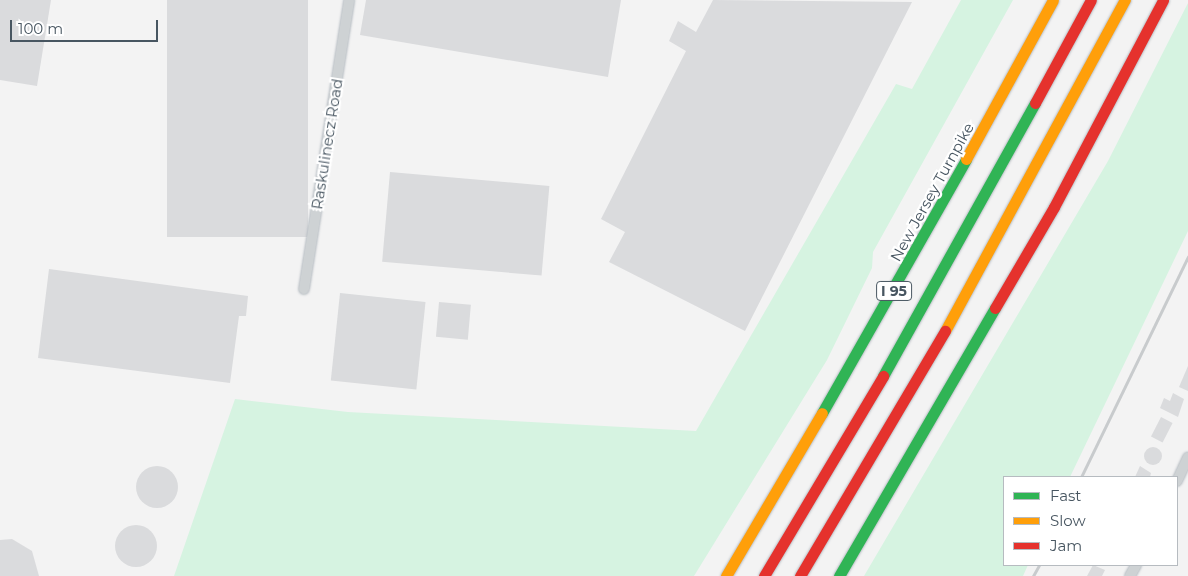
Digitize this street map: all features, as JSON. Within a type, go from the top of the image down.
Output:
[{"type":"highway","name":"New Jersey Turnpike","points":[[726,576],[883,311],[1053,0]]},
{"type":"highway","name":"I 95","points":[[764,576],[918,318],[1091,0]]},
{"type":"highway","points":[[800,576],[940,341],[1125,0]]},
{"type":"highway","points":[[839,576],[1054,207],[1164,0]]},
{"type":"street","name":"Raskulinecz Road","points":[[304,289],[349,0]]},
{"type":"street","points":[[1178,479],[1188,458]]},
{"type":"green space","points":[[961,0],[1013,0],[873,252],[872,268],[827,360],[694,576],[174,576],[235,399],[348,412],[696,431],[896,84],[912,89]]},
{"type":"green space","points":[[1188,3],[1188,231],[1070,476],[1003,476],[1003,566],[1028,566],[1023,576],[864,576],[1108,161]]},
{"type":"building","points":[[0,0],[51,0],[37,86],[0,80]]},
{"type":"building","points":[[167,0],[308,0],[308,237],[167,237]]},
{"type":"building","points":[[366,0],[621,0],[608,77],[360,35]]},
{"type":"building","points":[[713,0],[912,2],[745,331],[609,262],[625,232],[601,219],[686,51],[669,41],[678,21],[696,32]]},
{"type":"building","points":[[390,172],[549,186],[542,276],[382,262]]},
{"type":"building","points":[[49,269],[248,296],[246,316],[239,316],[230,383],[38,358]]},
{"type":"building","points":[[340,293],[426,302],[416,390],[331,381]]},
{"type":"building","points":[[439,302],[471,305],[468,340],[436,337]]},
{"type":"building","points":[[1188,366],[1188,391],[1179,387]]},
{"type":"building","points":[[1173,393],[1184,399],[1178,417],[1160,408],[1164,398],[1170,401]]},
{"type":"building","points":[[1161,417],[1173,423],[1163,443],[1151,437]]},
{"type":"building","points":[[1149,447],[1157,447],[1162,452],[1160,463],[1149,465],[1144,460],[1144,452]]},
{"type":"building","points":[[157,466],[172,472],[178,487],[172,502],[157,508],[142,502],[136,487],[142,472]]},
{"type":"building","points":[[1140,466],[1151,473],[1150,476],[1135,476]]},
{"type":"building","points":[[136,525],[151,531],[157,546],[151,561],[136,567],[121,561],[115,546],[121,531]]},
{"type":"building","points":[[12,539],[32,551],[39,576],[0,576],[0,540]]},
{"type":"building","points":[[1092,566],[1105,570],[1102,576],[1087,576]]},
{"type":"railway","points":[[1081,476],[1188,257]]},
{"type":"railway","points":[[1033,576],[1038,566]]},
{"type":"traffic: fast","points":[[883,376],[1035,103]]},
{"type":"traffic: fast","points":[[822,413],[966,159]]},
{"type":"traffic: fast","points":[[839,576],[995,308]]},
{"type":"traffic: slow","points":[[966,159],[1053,0]]},
{"type":"traffic: slow","points":[[945,331],[1125,0]]},
{"type":"traffic: slow","points":[[726,576],[822,413]]},
{"type":"traffic: jam","points":[[1035,103],[1091,0]]},
{"type":"traffic: jam","points":[[995,308],[1054,207],[1163,0]]},
{"type":"traffic: jam","points":[[800,576],[945,331]]},
{"type":"traffic: jam","points":[[764,576],[883,376]]}]
